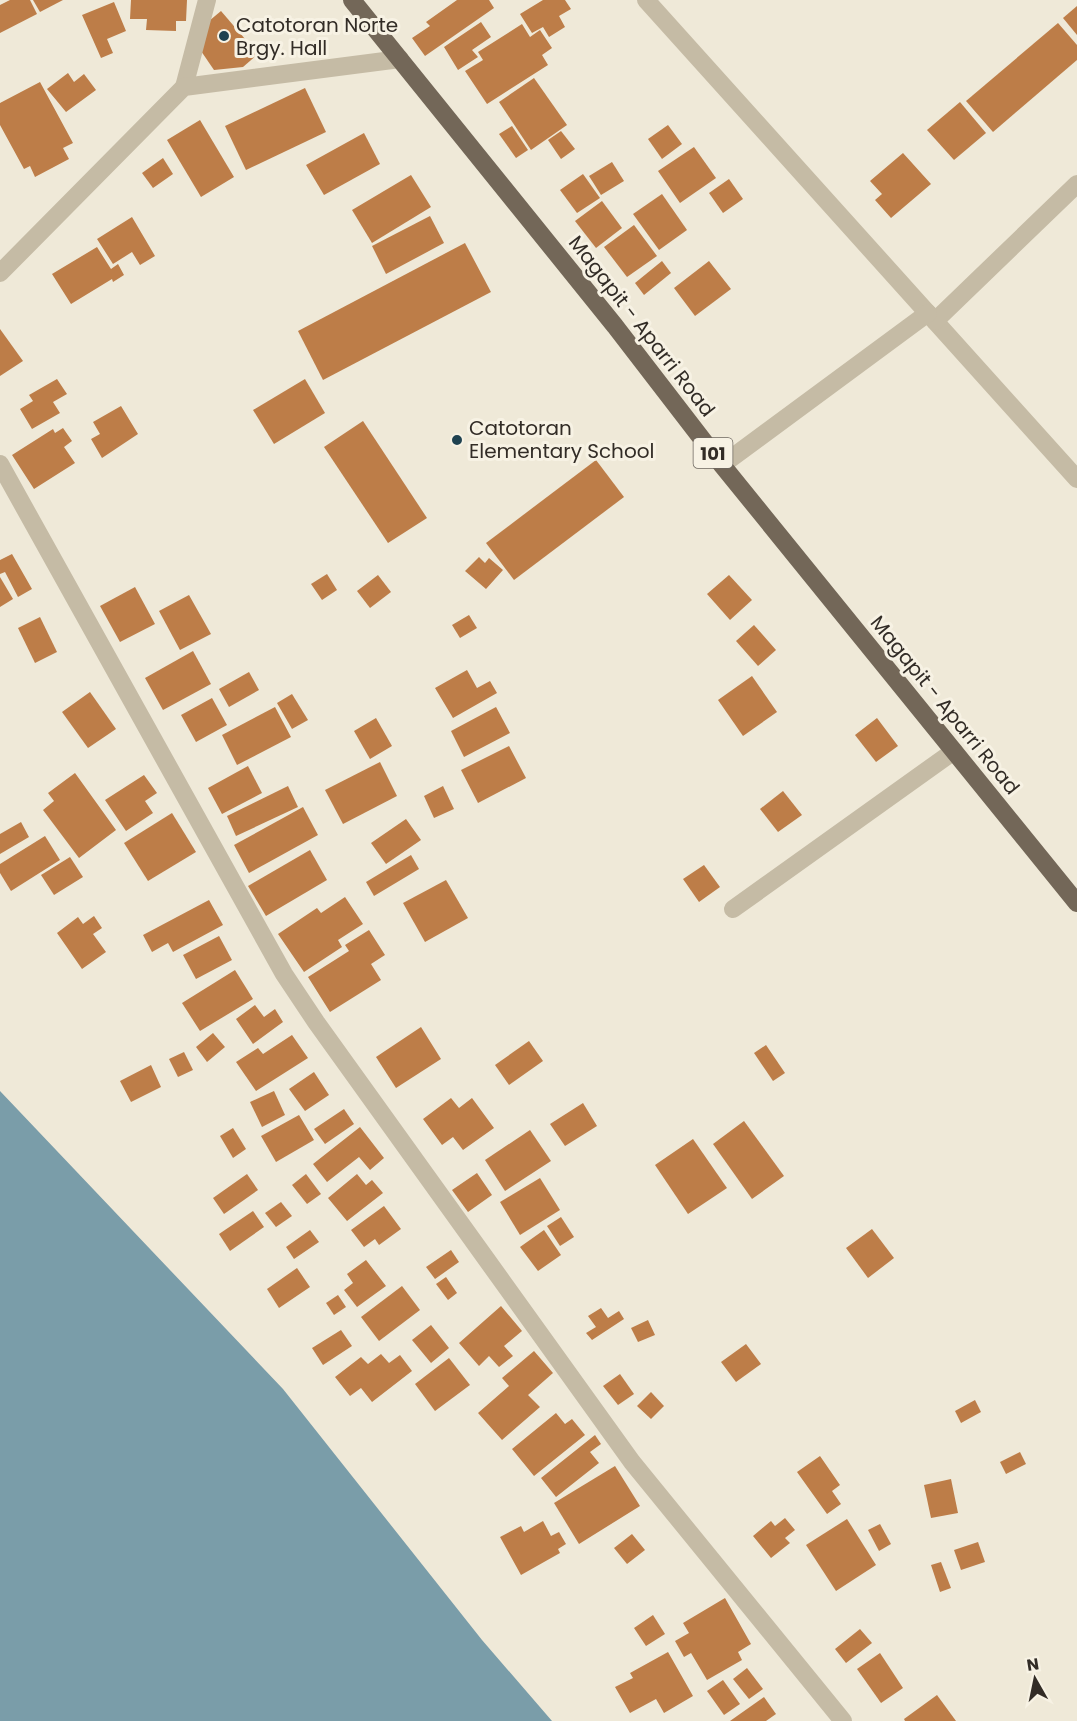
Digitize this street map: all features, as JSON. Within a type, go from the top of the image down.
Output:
[{"type":"main road","name":"Magapit - Aparri Road","points":[[352,0],[615,326],[722,465],[1077,903]]},
{"type":"street","points":[[0,273],[184,87],[207,0]]},
{"type":"street","points":[[646,0],[1077,479]]},
{"type":"street","points":[[184,87],[400,59]]},
{"type":"street","points":[[722,465],[932,317],[1077,184]]},
{"type":"street","points":[[0,464],[284,974],[632,1461],[843,1721]]},
{"type":"street","points":[[733,909],[954,751]]},
{"type":"water","points":[[0,1091],[283,1389],[482,1640],[552,1721],[0,1721]]},
{"type":"building","points":[[10,0],[30,0],[37,14],[0,33],[0,5]]},
{"type":"building","points":[[33,0],[63,0],[40,12]]},
{"type":"building","points":[[131,0],[187,0],[186,21],[176,21],[176,31],[146,30],[147,19],[130,19]]},
{"type":"building","points":[[457,0],[489,0],[494,8],[425,56],[412,38],[430,26],[426,22]]},
{"type":"building","points":[[543,0],[565,0],[571,9],[559,16],[565,27],[549,37],[543,27],[532,33],[520,14]]},
{"type":"building","points":[[114,2],[126,31],[107,39],[113,53],[101,58],[82,15]]},
{"type":"building","points":[[1077,6],[1077,35],[1063,18]]},
{"type":"building","name":"Catotoran Norte Brgy. Hall","points":[[221,11],[258,54],[243,67],[214,70],[201,51],[209,21]]},
{"type":"building","points":[[481,22],[491,37],[472,50],[478,57],[458,70],[444,47]]},
{"type":"building","points":[[1058,23],[1077,45],[1077,60],[993,132],[966,101]]},
{"type":"building","points":[[522,24],[530,37],[540,30],[552,48],[542,55],[548,65],[487,104],[465,71],[483,60],[478,52]]},
{"type":"building","points":[[68,73],[74,82],[84,74],[96,90],[66,112],[47,89]]},
{"type":"building","points":[[534,78],[567,125],[531,150],[499,102]]},
{"type":"building","points":[[40,82],[73,143],[63,148],[69,159],[35,177],[30,166],[24,169],[0,125],[0,103]]},
{"type":"building","points":[[305,88],[326,132],[246,170],[225,126]]},
{"type":"building","points":[[960,102],[986,133],[954,160],[927,130]]},
{"type":"building","points":[[200,120],[234,177],[201,197],[167,140]]},
{"type":"building","points":[[668,125],[682,144],[662,159],[648,139]]},
{"type":"building","points":[[512,126],[528,150],[516,158],[499,134]]},
{"type":"building","points":[[561,131],[575,149],[561,159],[548,140]]},
{"type":"building","points":[[364,133],[380,164],[324,195],[306,165]]},
{"type":"building","points":[[694,147],[716,178],[680,203],[658,171]]},
{"type":"building","points":[[903,153],[931,184],[891,218],[875,200],[882,194],[870,181]]},
{"type":"building","points":[[163,158],[173,174],[153,188],[142,173]]},
{"type":"building","points":[[612,162],[624,181],[601,195],[589,176]]},
{"type":"building","points":[[583,174],[600,198],[577,213],[560,190]]},
{"type":"building","points":[[411,175],[431,207],[372,243],[352,210]]},
{"type":"building","points":[[729,179],[743,199],[723,213],[709,193]]},
{"type":"building","points":[[662,194],[687,230],[659,250],[633,214]]},
{"type":"building","points":[[602,201],[622,228],[596,248],[575,221]]},
{"type":"building","points":[[430,216],[444,243],[386,274],[372,246]]},
{"type":"building","points":[[132,217],[155,256],[140,265],[132,252],[113,264],[97,239]]},
{"type":"building","points":[[634,225],[657,256],[627,277],[604,247]]},
{"type":"building","points":[[465,243],[491,292],[323,380],[298,331]]},
{"type":"building","points":[[97,247],[111,269],[118,264],[124,275],[113,282],[112,279],[71,304],[52,274]]},
{"type":"building","points":[[662,261],[671,273],[644,295],[635,283]]},
{"type":"building","points":[[709,261],[731,289],[695,316],[674,288]]},
{"type":"building","points":[[0,329],[23,361],[0,376]]},
{"type":"building","points":[[57,379],[67,394],[53,402],[60,413],[32,429],[20,409],[33,401],[29,395]]},
{"type":"building","points":[[305,379],[325,413],[274,444],[253,410]]},
{"type":"building","points":[[121,406],[138,434],[102,458],[91,439],[100,434],[93,422]]},
{"type":"building","points":[[363,421],[427,518],[388,543],[324,447]]},
{"type":"building","points":[[63,428],[72,441],[64,447],[75,463],[34,489],[12,455],[53,429],[55,433]]},
{"type":"building","points":[[596,460],[624,497],[514,580],[486,543]]},
{"type":"building","points":[[12,554],[32,589],[18,597],[5,572],[0,574],[0,560]]},
{"type":"building","points":[[479,557],[485,563],[489,558],[503,570],[486,589],[465,571]]},
{"type":"building","points":[[327,574],[337,590],[322,600],[311,584]]},
{"type":"building","points":[[378,575],[391,592],[370,608],[357,591]]},
{"type":"building","points":[[729,575],[752,600],[730,620],[707,594]]},
{"type":"building","points":[[0,577],[13,599],[0,607]]},
{"type":"building","points":[[135,587],[155,624],[120,642],[100,606]]},
{"type":"building","points":[[189,595],[211,634],[180,650],[159,611]]},
{"type":"building","points":[[469,615],[477,628],[460,638],[452,625]]},
{"type":"building","points":[[40,617],[57,652],[35,663],[18,628]]},
{"type":"building","points":[[754,625],[776,650],[758,666],[736,641]]},
{"type":"building","points":[[193,651],[211,684],[163,710],[145,678]]},
{"type":"building","points":[[467,670],[477,688],[490,681],[497,693],[453,718],[435,688]]},
{"type":"building","points":[[249,672],[259,690],[229,707],[219,689]]},
{"type":"building","points":[[752,676],[777,712],[743,736],[718,700]]},
{"type":"building","points":[[90,692],[116,729],[88,748],[62,712]]},
{"type":"building","points":[[292,694],[308,720],[292,729],[277,703]]},
{"type":"building","points":[[212,698],[227,725],[196,742],[181,715]]},
{"type":"building","points":[[275,707],[291,737],[237,765],[222,735]]},
{"type":"building","points":[[496,707],[510,733],[464,757],[451,731]]},
{"type":"building","points":[[376,718],[392,746],[370,759],[354,731]]},
{"type":"building","points":[[877,718],[898,746],[876,762],[855,735]]},
{"type":"building","points":[[509,746],[526,778],[478,803],[461,770]]},
{"type":"building","points":[[380,762],[397,796],[343,824],[325,790]]},
{"type":"building","points":[[248,766],[262,793],[222,814],[208,788]]},
{"type":"building","points":[[75,773],[116,830],[79,858],[43,810],[54,801],[48,793]]},
{"type":"building","points":[[144,775],[157,793],[145,801],[153,813],[126,831],[105,800]]},
{"type":"building","points":[[288,786],[298,807],[236,836],[227,816]]},
{"type":"building","points":[[443,786],[454,809],[434,818],[424,796]]},
{"type":"building","points":[[783,791],[802,815],[778,832],[760,809]]},
{"type":"building","points":[[303,807],[318,835],[249,873],[234,845]]},
{"type":"building","points":[[172,813],[196,852],[148,881],[124,843]]},
{"type":"building","points":[[406,819],[421,840],[386,864],[371,843]]},
{"type":"building","points":[[21,822],[29,837],[0,854],[0,834]]},
{"type":"building","points":[[45,836],[60,860],[11,891],[0,873],[0,864]]},
{"type":"building","points":[[310,850],[327,880],[266,916],[248,886]]},
{"type":"building","points":[[411,855],[419,869],[374,896],[366,882]]},
{"type":"building","points":[[70,857],[83,877],[54,895],[41,875]]},
{"type":"building","points":[[704,865],[720,887],[699,902],[683,879]]},
{"type":"building","points":[[446,880],[468,918],[425,942],[403,903]]},
{"type":"building","points":[[345,897],[363,924],[338,940],[342,947],[304,972],[278,934],[317,908],[321,913]]},
{"type":"building","points":[[209,900],[223,925],[173,952],[168,943],[152,952],[143,935]]},
{"type":"building","points":[[94,916],[102,928],[93,934],[106,952],[82,969],[57,933],[78,917],[83,924]]},
{"type":"building","points":[[369,930],[385,955],[371,964],[381,980],[330,1012],[308,977],[349,951],[345,945]]},
{"type":"building","points":[[219,936],[232,960],[196,979],[183,955]]},
{"type":"building","points":[[235,970],[253,999],[200,1031],[182,1003]]},
{"type":"building","points":[[255,1005],[264,1017],[275,1009],[283,1022],[253,1044],[236,1019]]},
{"type":"building","points":[[421,1027],[441,1059],[396,1088],[376,1057]]},
{"type":"building","points":[[213,1033],[225,1047],[207,1062],[196,1047]]},
{"type":"building","points":[[292,1035],[308,1058],[256,1091],[236,1062],[258,1048],[263,1054]]},
{"type":"building","points":[[529,1041],[543,1061],[509,1085],[495,1065]]},
{"type":"building","points":[[766,1045],[785,1073],[773,1081],[754,1053]]},
{"type":"building","points":[[184,1052],[193,1070],[178,1077],[169,1059]]},
{"type":"building","points":[[151,1065],[161,1087],[131,1102],[120,1081]]},
{"type":"building","points":[[314,1072],[329,1095],[305,1111],[289,1089]]},
{"type":"building","points":[[274,1091],[285,1115],[262,1127],[250,1102]]},
{"type":"building","points":[[451,1098],[459,1108],[472,1098],[494,1128],[463,1150],[453,1137],[442,1145],[423,1119]]},
{"type":"building","points":[[583,1103],[597,1126],[565,1146],[550,1124]]},
{"type":"building","points":[[344,1109],[354,1124],[325,1144],[314,1129]]},
{"type":"building","points":[[299,1115],[314,1140],[276,1162],[261,1136]]},
{"type":"building","points":[[744,1121],[784,1176],[752,1199],[713,1144]]},
{"type":"building","points":[[360,1127],[384,1158],[370,1170],[359,1157],[327,1182],[313,1164]]},
{"type":"building","points":[[233,1128],[246,1149],[233,1158],[220,1136]]},
{"type":"building","points":[[530,1130],[551,1161],[505,1191],[485,1160]]},
{"type":"building","points":[[693,1139],[727,1188],[688,1214],[655,1165]]},
{"type":"building","points":[[477,1173],[492,1195],[468,1212],[452,1190]]},
{"type":"building","points":[[247,1174],[258,1190],[224,1214],[213,1198]]},
{"type":"building","points":[[306,1174],[321,1194],[307,1204],[292,1185]]},
{"type":"building","points":[[357,1174],[366,1185],[372,1180],[383,1193],[347,1221],[328,1198]]},
{"type":"building","points":[[540,1178],[560,1210],[520,1235],[500,1202]]},
{"type":"building","points":[[281,1202],[292,1216],[276,1227],[265,1213]]},
{"type":"building","points":[[384,1206],[401,1229],[379,1245],[375,1239],[364,1247],[351,1230]]},
{"type":"building","points":[[253,1211],[264,1227],[230,1251],[219,1234]]},
{"type":"building","points":[[561,1217],[574,1237],[560,1246],[547,1226]]},
{"type":"building","points":[[872,1229],[894,1258],[868,1278],[846,1248]]},
{"type":"building","points":[[310,1230],[319,1242],[294,1259],[286,1247]]},
{"type":"building","points":[[544,1230],[561,1255],[538,1271],[520,1247]]},
{"type":"building","points":[[451,1250],[459,1262],[435,1279],[426,1267]]},
{"type":"building","points":[[366,1260],[386,1286],[357,1307],[344,1290],[353,1283],[347,1274]]},
{"type":"building","points":[[297,1268],[310,1287],[279,1308],[267,1289]]},
{"type":"building","points":[[446,1277],[457,1293],[448,1300],[436,1284]]},
{"type":"building","points":[[402,1286],[420,1310],[379,1341],[361,1317]]},
{"type":"building","points":[[338,1295],[346,1307],[334,1315],[326,1303]]},
{"type":"building","points":[[501,1306],[522,1331],[504,1346],[513,1356],[499,1367],[489,1356],[479,1366],[459,1343]]},
{"type":"building","points":[[601,1308],[608,1318],[619,1311],[624,1319],[592,1340],[586,1333],[596,1327],[588,1316]]},
{"type":"building","points":[[648,1320],[655,1335],[638,1342],[631,1328]]},
{"type":"building","points":[[431,1325],[449,1348],[431,1363],[412,1340]]},
{"type":"building","points":[[341,1330],[352,1346],[323,1365],[312,1348]]},
{"type":"building","points":[[746,1344],[761,1364],[736,1382],[721,1362]]},
{"type":"building","points":[[534,1351],[553,1373],[528,1395],[540,1407],[502,1440],[478,1413],[509,1386],[502,1378]]},
{"type":"building","points":[[381,1354],[389,1363],[400,1355],[412,1371],[372,1402],[361,1388],[350,1396],[335,1377],[361,1357],[368,1364]]},
{"type":"building","points":[[449,1358],[470,1385],[435,1411],[415,1384]]},
{"type":"building","points":[[620,1374],[634,1394],[618,1405],[603,1386]]},
{"type":"building","points":[[651,1392],[664,1406],[651,1419],[637,1406]]},
{"type":"building","points":[[975,1400],[981,1412],[961,1423],[955,1411]]},
{"type":"building","points":[[556,1413],[565,1424],[572,1419],[585,1435],[534,1476],[512,1449]]},
{"type":"building","points":[[595,1435],[601,1444],[590,1452],[599,1463],[556,1497],[541,1478]]},
{"type":"building","points":[[1020,1452],[1026,1464],[1006,1474],[1000,1462]]},
{"type":"building","points":[[820,1456],[840,1485],[832,1491],[841,1504],[827,1514],[797,1472]]},
{"type":"building","points":[[615,1466],[640,1506],[579,1544],[554,1503]]},
{"type":"building","points":[[951,1479],[958,1513],[931,1518],[924,1485]]},
{"type":"building","points":[[785,1518],[795,1530],[785,1538],[790,1543],[771,1558],[753,1536],[771,1521],[775,1526]]},
{"type":"building","points":[[847,1519],[876,1565],[836,1591],[806,1545]]},
{"type":"building","points":[[543,1521],[551,1536],[559,1532],[566,1544],[558,1549],[560,1553],[521,1575],[500,1537],[521,1526],[524,1532]]},
{"type":"building","points":[[880,1524],[891,1544],[879,1551],[868,1530]]},
{"type":"building","points":[[632,1534],[645,1550],[627,1564],[614,1548]]},
{"type":"building","points":[[978,1542],[985,1562],[961,1570],[954,1550]]},
{"type":"building","points":[[941,1562],[951,1588],[940,1592],[931,1565]]},
{"type":"building","points":[[725,1598],[751,1644],[738,1652],[742,1660],[707,1680],[691,1653],[684,1657],[675,1641],[689,1633],[683,1623]]},
{"type":"building","points":[[653,1615],[665,1634],[646,1646],[634,1628]]},
{"type":"building","points":[[860,1629],[872,1643],[846,1663],[835,1649]]},
{"type":"building","points":[[668,1652],[693,1696],[664,1713],[656,1699],[630,1713],[615,1687],[633,1678],[630,1673]]},
{"type":"building","points":[[880,1653],[903,1688],[881,1703],[857,1669]]},
{"type":"building","points":[[747,1668],[763,1689],[749,1699],[733,1679]]},
{"type":"building","points":[[723,1680],[740,1704],[724,1715],[707,1691]]},
{"type":"building","points":[[937,1695],[956,1721],[905,1721],[904,1719]]},
{"type":"building","points":[[764,1697],[776,1714],[766,1721],[730,1721]]},
{"type":"place","name":"Catotoran Norte Brgy. Hall","points":[[224,36]]},
{"type":"place","name":"Catotoran Elementary School","points":[[457,440]]}]
